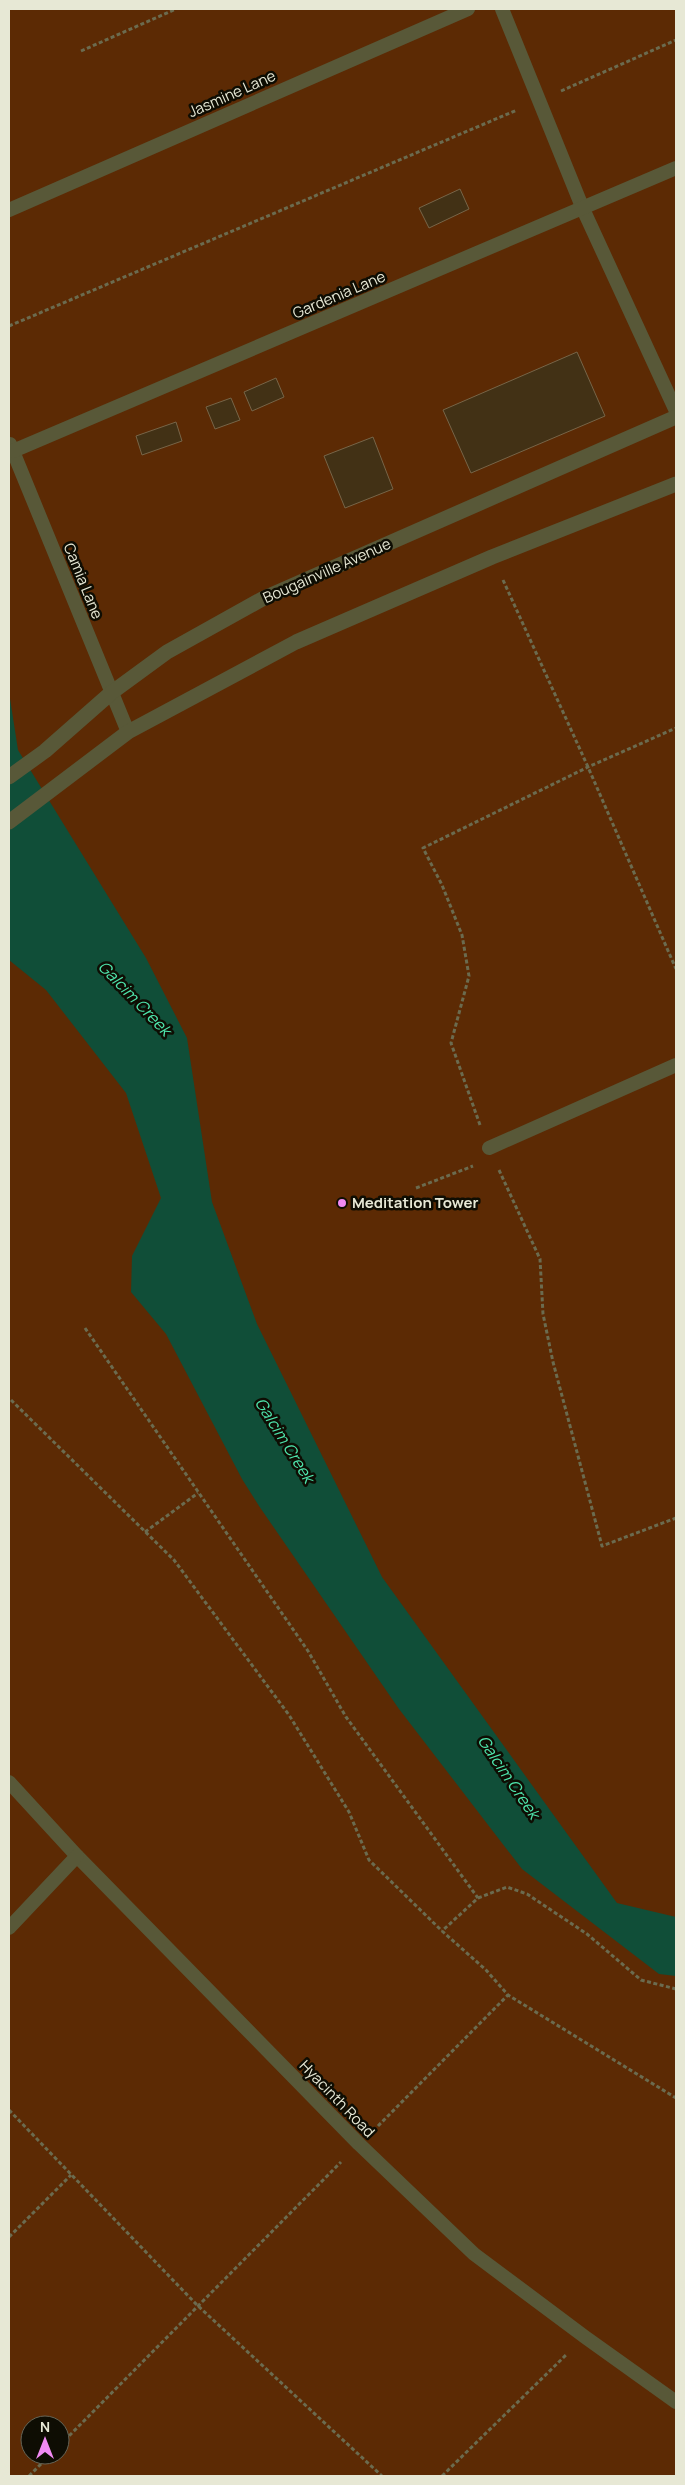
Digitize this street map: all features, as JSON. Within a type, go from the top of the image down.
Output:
[{"type":"street","name":"Bougainville Avenue","points":[[9,777],[45,751],[112,693],[166,652],[264,598],[676,417]]},
{"type":"street","points":[[9,822],[128,732],[296,642],[492,557],[676,484]]},
{"type":"lane","name":"Jasmine Lane","points":[[9,210],[468,9]]},
{"type":"lane","points":[[502,9],[583,209],[676,411]]},
{"type":"lane","name":"Gardenia Lane","points":[[11,446],[583,209],[676,168]]},
{"type":"lane","name":"Camia Lane","points":[[11,446],[128,732]]},
{"type":"lane","points":[[491,1153],[676,1065]]},
{"type":"lane","name":"Hyacinth Road","points":[[9,1782],[78,1856],[359,2144],[474,2254],[584,2337],[676,2402]]},
{"type":"lane","points":[[9,1928],[78,1856]]},
{"type":"path","points":[[81,51],[176,9]]},
{"type":"path","points":[[9,326],[539,101],[676,40]]},
{"type":"path","points":[[492,557],[588,767],[676,969]]},
{"type":"path","points":[[676,728],[588,767],[423,848],[442,885],[462,935],[469,976],[451,1043],[491,1153],[540,1258],[543,1314],[551,1352],[602,1546],[676,1518]]},
{"type":"path","points":[[416,1188],[491,1153]]},
{"type":"path","points":[[85,1328],[308,1652],[346,1717],[478,1898]]},
{"type":"path","points":[[10,1400],[174,1560],[289,1715],[349,1812],[369,1860],[442,1931],[486,1970],[508,1995],[676,2098]]},
{"type":"path","points":[[145,1532],[198,1492]]},
{"type":"path","points":[[442,1931],[478,1898],[507,1887],[527,1894],[587,1934],[641,1980],[676,1989]]},
{"type":"path","points":[[70,2435],[197,2305],[508,1995]]},
{"type":"path","points":[[9,2110],[197,2305],[382,2476]]},
{"type":"path","points":[[9,2237],[71,2175]]},
{"type":"path","points":[[442,2476],[584,2337]]},
{"type":"path","points":[[29,2476],[40,2465]]},
{"type":"shaded area","points":[[9,9],[676,9],[676,2476],[9,2476]]},
{"type":"water","name":"Galcim Creek","points":[[9,692],[18,750],[146,958],[187,1038],[212,1202],[257,1324],[382,1577],[617,1903],[676,1917],[676,1976],[659,1974],[522,1869],[399,1709],[259,1506],[242,1479],[166,1334],[131,1292],[132,1256],[161,1198],[126,1093],[46,990],[9,960]]},
{"type":"building","points":[[460,189],[469,209],[429,228],[419,208]]},
{"type":"building","points":[[577,352],[605,416],[471,473],[443,410]]},
{"type":"building","points":[[276,378],[284,397],[252,411],[244,392]]},
{"type":"building","points":[[231,398],[240,420],[215,429],[206,407]]},
{"type":"building","points":[[176,422],[182,441],[142,455],[136,436]]},
{"type":"building","points":[[373,437],[393,489],[345,508],[324,456]]},
{"type":"place","name":"Meditation Tower","points":[[342,1203]]}]
